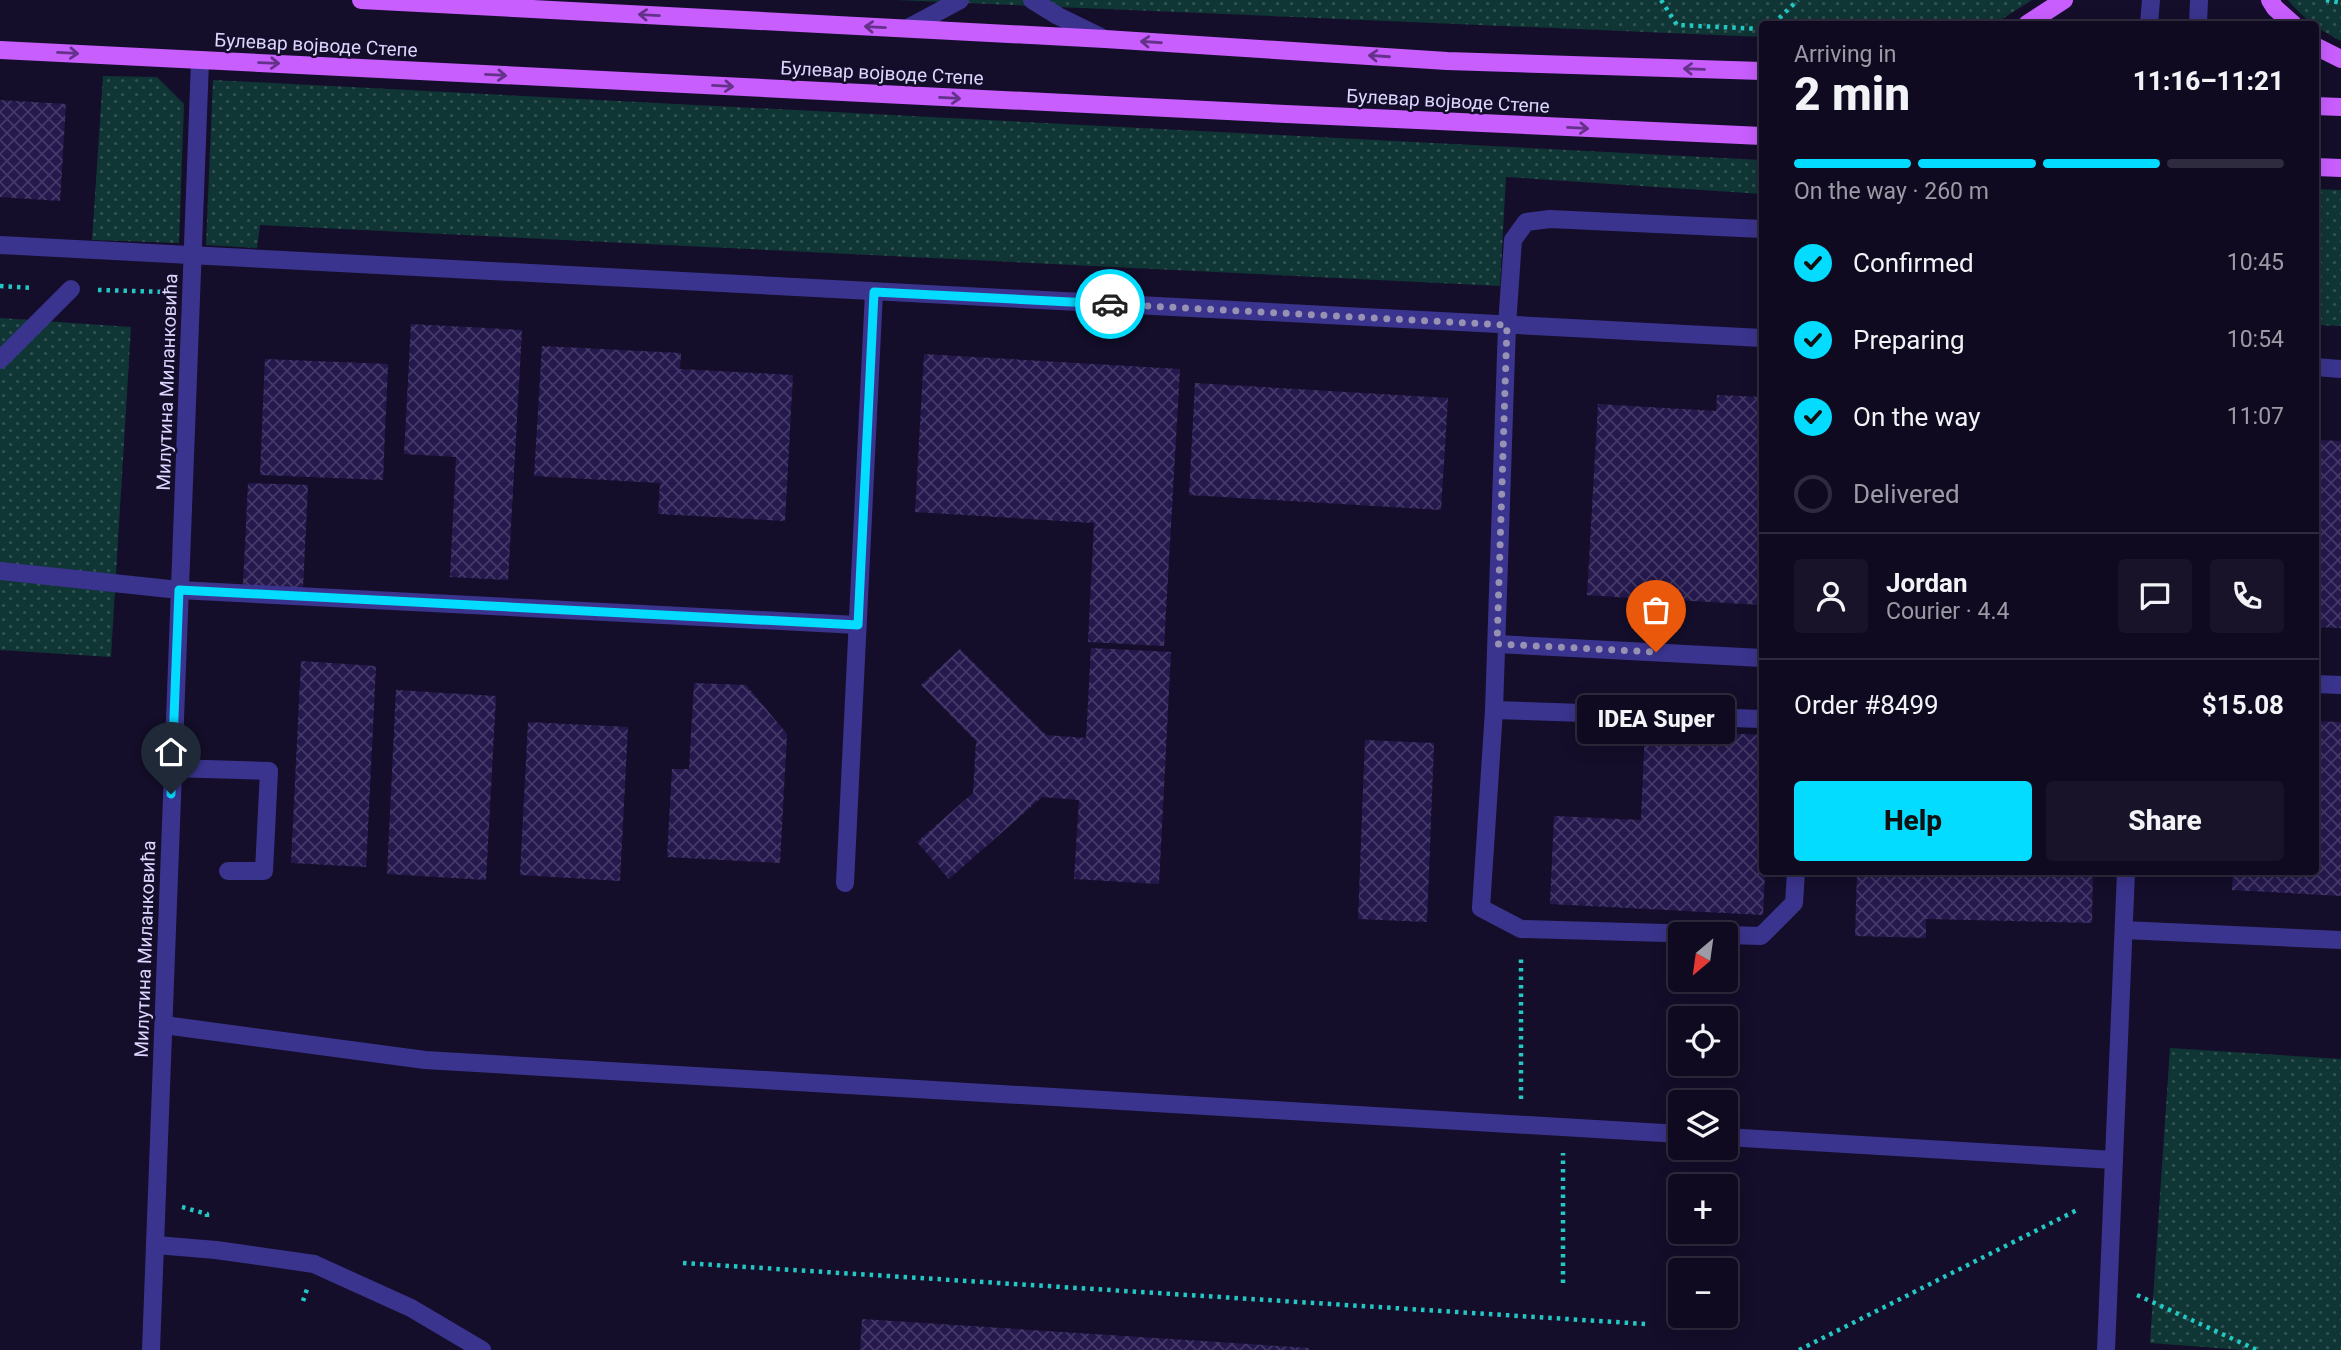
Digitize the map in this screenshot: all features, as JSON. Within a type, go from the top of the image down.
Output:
[{"type":"main road","name":"Булевар војводе Степе","points":[[360,0],[1105,39],[1447,61],[1759,71]]},
{"type":"main road","points":[[2032,21],[2064,0]]},
{"type":"main road","points":[[2270,0],[2289,21]]},
{"type":"main road","points":[[2319,48],[2341,59]]},
{"type":"main road","name":"Булевар војводе Степе","points":[[3,52],[1759,136]]},
{"type":"main road","points":[[2319,106],[2341,107]]},
{"type":"main road","points":[[2319,167],[2341,168]]},
{"type":"street","points":[[908,28],[960,0]]},
{"type":"street","points":[[1032,0],[1105,39]]},
{"type":"street","points":[[2149,21],[2151,0]]},
{"type":"street","points":[[2198,21],[2199,0]]},
{"type":"street","name":"Милутина Миланковића","points":[[151,1350],[200,61]]},
{"type":"street","points":[[1668,933],[1521,929],[1480,908],[1494,710],[1507,325],[1513,240],[1526,222],[1550,219],[1759,229]]},
{"type":"street","points":[[0,245],[1759,338]]},
{"type":"street","points":[[0,360],[71,289]]},
{"type":"street","points":[[845,883],[874,292]]},
{"type":"street","points":[[2319,367],[2341,369]]},
{"type":"street","points":[[0,571],[179,590],[858,625]]},
{"type":"street","points":[[1497,644],[1759,658]]},
{"type":"street","points":[[2319,684],[2341,685]]},
{"type":"street","points":[[1494,710],[1759,719]]},
{"type":"street","points":[[172,768],[269,771],[264,871],[228,872]]},
{"type":"street","points":[[1738,935],[1761,936],[1794,903],[1796,875]]},
{"type":"street","points":[[2106,1350],[2126,875]]},
{"type":"street","points":[[2124,930],[2341,940]]},
{"type":"street","points":[[164,1025],[425,1060],[1668,1133]]},
{"type":"street","points":[[1738,1138],[2114,1160]]},
{"type":"street","points":[[156,1245],[216,1250],[314,1264],[411,1308],[482,1350]]},
{"type":"path","points":[[1661,0],[1677,25],[1759,29]]},
{"type":"path","points":[[1776,21],[1798,0]]},
{"type":"path","points":[[2326,0],[2341,3]]},
{"type":"path","points":[[1521,929],[1521,1124]]},
{"type":"path","points":[[1563,1283],[1562,1182],[1565,1128]]},
{"type":"path","points":[[1799,1350],[2077,1210]]},
{"type":"path","points":[[683,1264],[1646,1324]]},
{"type":"path","points":[[2109,1282],[2257,1350]]},
{"type":"path","points":[[294,1286],[319,1293]]},
{"type":"green space","points":[[896,0],[2032,0],[1999,21],[1759,21],[1759,37]]},
{"type":"green space","points":[[2288,0],[2341,0],[2341,41],[2319,28],[2319,21],[2308,21]]},
{"type":"green space","points":[[103,76],[157,77],[184,104],[179,243],[92,240]]},
{"type":"green space","points":[[213,80],[1759,160],[1759,194],[1506,177],[1500,286],[260,225],[257,248],[206,245]]},
{"type":"green space","points":[[2319,189],[2341,190],[2341,326],[2319,325]]},
{"type":"green space","points":[[0,318],[131,327],[111,657],[0,650]]},
{"type":"green space","points":[[2170,1048],[2341,1059],[2341,1350],[2244,1350],[2150,1343]]},
{"type":"building","points":[[0,100],[66,104],[60,201],[0,197]]},
{"type":"building","points":[[411,324],[522,330],[508,580],[450,577],[456,457],[404,454]]},
{"type":"building","points":[[542,346],[681,353],[680,369],[793,375],[785,521],[658,514],[660,483],[534,476]]},
{"type":"building","points":[[924,354],[1180,369],[1164,646],[1088,642],[1094,523],[915,512]]},
{"type":"building","points":[[265,359],[388,364],[383,480],[260,475]]},
{"type":"building","points":[[1195,383],[1448,398],[1441,510],[1189,495]]},
{"type":"building","points":[[1717,395],[1759,397],[1759,605],[1675,600],[1673,636],[1645,635],[1647,599],[1587,595],[1598,404],[1716,411]]},
{"type":"building","points":[[2319,440],[2341,441],[2341,628],[2319,627]]},
{"type":"building","points":[[248,483],[308,485],[303,588],[243,585]]},
{"type":"building","points":[[1091,648],[1171,652],[1159,884],[1074,879],[1079,800],[1042,797],[949,879],[917,842],[973,793],[976,741],[921,685],[960,649],[1046,735],[1086,738]]},
{"type":"building","points":[[301,661],[376,666],[366,867],[291,863]]},
{"type":"building","points":[[694,683],[746,685],[787,734],[780,863],[667,857],[672,769],[689,769]]},
{"type":"building","points":[[396,690],[496,696],[486,880],[387,874]]},
{"type":"building","points":[[2319,721],[2341,722],[2341,896],[2232,890],[2233,875],[2319,875]]},
{"type":"building","points":[[528,722],[628,727],[620,881],[520,875]]},
{"type":"building","points":[[1645,729],[1759,735],[1759,875],[1765,875],[1763,915],[1550,904],[1554,816],[1641,820]]},
{"type":"building","points":[[1365,740],[1434,743],[1427,922],[1358,919]]},
{"type":"building","points":[[1857,875],[2093,875],[2092,923],[1926,919],[1926,938],[1855,936]]},
{"type":"building","points":[[862,1319],[1309,1348],[1309,1350],[860,1350]]},
{"type":"way so far","points":[[1110,304],[1507,325],[1497,644],[1656,652]]},
{"type":"place","name":"IDEA Super","points":[[1656,652]]},
{"type":"route","points":[[171,794],[179,590],[858,625],[874,292],[1110,304]]}]
